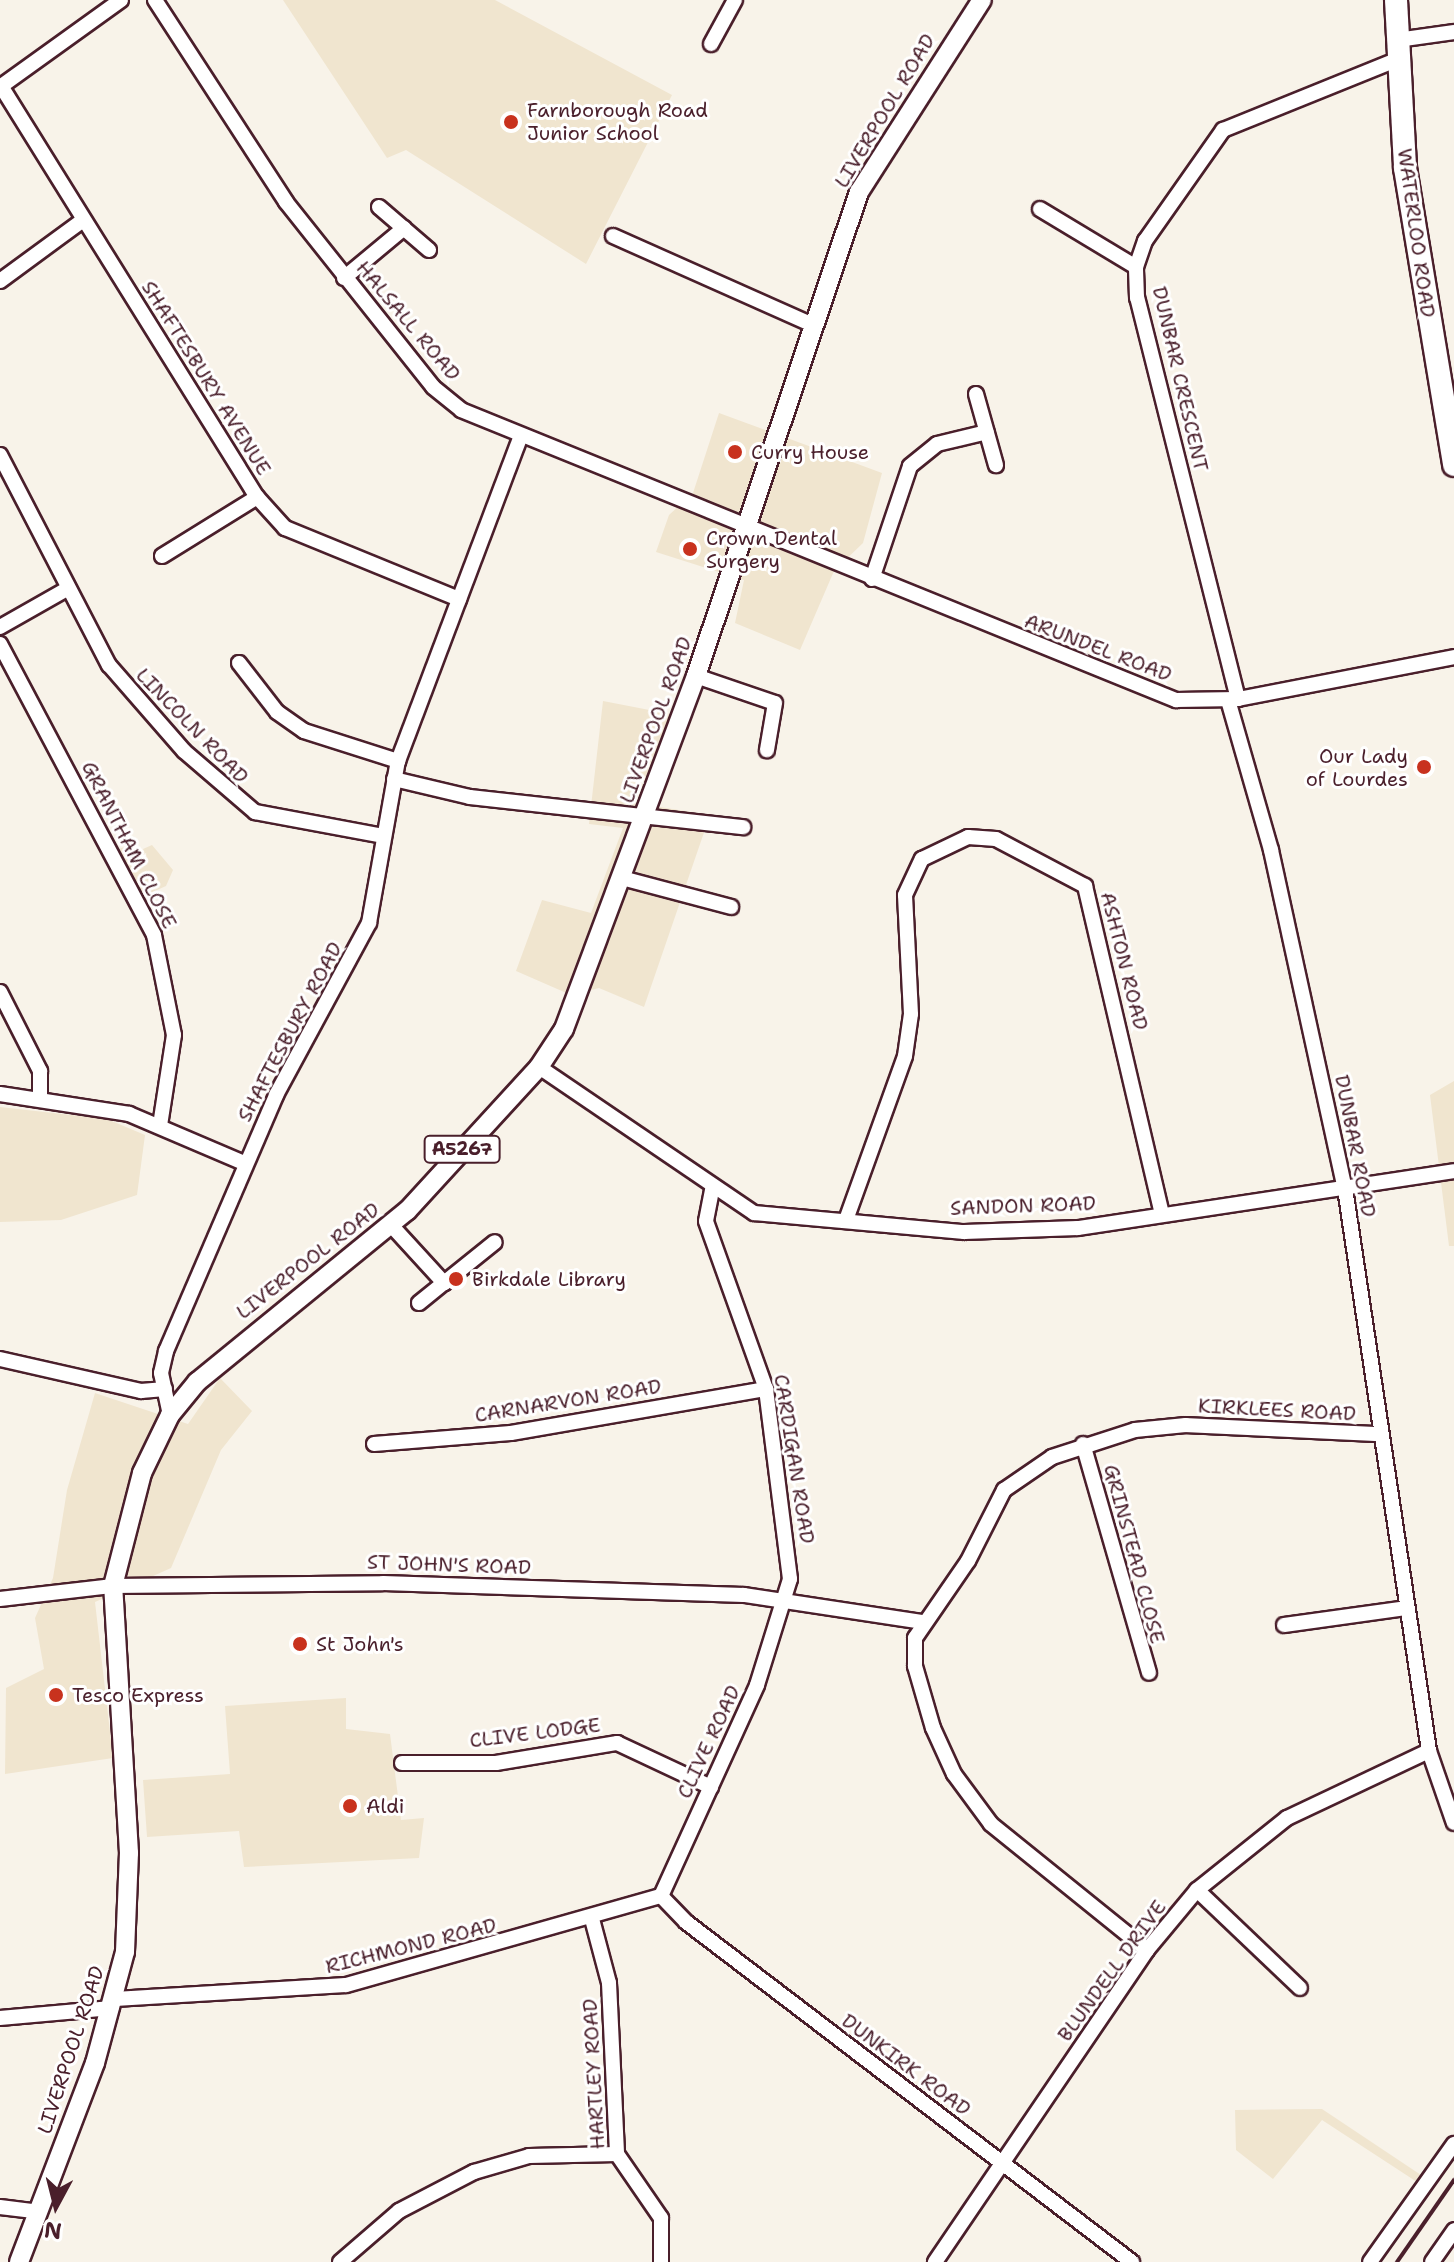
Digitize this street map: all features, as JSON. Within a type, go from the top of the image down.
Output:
[{"type":"highway","name":"WATERLOO ROAD","points":[[1396,0],[1396,50],[1405,168],[1454,465]]},
{"type":"main road","name":"LIVERPOOL ROAD","points":[[19,2262],[114,2003],[125,1952],[129,1853],[113,1586],[123,1524],[170,1415],[276,1312],[391,1225],[539,1067],[578,998],[696,676],[811,324],[859,192],[982,0]]},
{"type":"street","points":[[0,86],[121,0]]},
{"type":"street","name":"HALSALL ROAD","points":[[155,0],[286,202],[433,387],[461,410],[744,528]]},
{"type":"street","points":[[711,44],[735,0]]},
{"type":"street","name":"DUNBAR CRESCENT","points":[[1233,700],[1137,298],[1136,267],[1152,231],[1223,130],[1396,50],[1454,32]]},
{"type":"street","name":"SHAFTESBURY AVENUE","points":[[0,86],[257,497],[285,528],[459,599]]},
{"type":"street","points":[[379,207],[429,250]]},
{"type":"street","points":[[1040,209],[1136,267]]},
{"type":"street","points":[[0,281],[83,220]]},
{"type":"street","points":[[344,278],[404,228]]},
{"type":"street","points":[[613,236],[811,324]]},
{"type":"street","points":[[976,394],[996,465]]},
{"type":"street","points":[[872,579],[910,466],[937,444],[987,432]]},
{"type":"street","name":"SHAFTESBURY ROAD","points":[[170,1415],[165,1389],[166,1351],[244,1163],[363,936],[398,761],[521,436]]},
{"type":"street","name":"LINCOLN ROAD","points":[[0,455],[67,589],[129,693],[240,805],[383,836]]},
{"type":"street","points":[[162,556],[257,497]]},
{"type":"street","name":"ARUNDEL ROAD","points":[[744,528],[1176,700],[1233,700],[1454,657]]},
{"type":"street","points":[[0,627],[67,589]]},
{"type":"street","name":"GRANTHAM CLOSE","points":[[0,644],[154,935],[174,1035],[160,1125]]},
{"type":"street","points":[[239,663],[277,712],[304,731],[398,761]]},
{"type":"street","points":[[696,676],[775,703],[767,750]]},
{"type":"street","name":"DUNBAR ROAD","points":[[1233,700],[1271,850],[1345,1188],[1379,1434],[1429,1751],[1454,1823]]},
{"type":"street","points":[[394,779],[470,797],[645,813],[743,827]]},
{"type":"street","name":"ASHTON ROAD","points":[[846,1220],[905,1056],[911,1014],[905,895],[922,859],[968,837],[996,839],[1085,886],[1162,1214]]},
{"type":"street","points":[[622,878],[731,907]]},
{"type":"street","points":[[0,992],[40,1071],[40,1098]]},
{"type":"street","name":"SANDON ROAD","points":[[539,1067],[712,1190],[754,1213],[964,1232],[1078,1228],[1454,1171]]},
{"type":"street","points":[[0,1094],[40,1098],[160,1125],[244,1163]]},
{"type":"street","name":"CARDIGAN ROAD","points":[[712,1190],[706,1221],[766,1389],[791,1562],[784,1600]]},
{"type":"street","points":[[391,1225],[444,1283]]},
{"type":"street","points":[[419,1303],[495,1242]]},
{"type":"street","points":[[0,1359],[141,1391],[165,1389]]},
{"type":"street","name":"CARNARVON ROAD","points":[[374,1444],[511,1433],[766,1389]]},
{"type":"street","name":"KIRKLEES ROAD","points":[[923,1622],[968,1561],[1004,1490],[1083,1444],[1186,1425],[1379,1434]]},
{"type":"street","name":"GRINSTEAD CLOSE","points":[[1083,1444],[1149,1673]]},
{"type":"street","name":"ST JOHN'S ROAD","points":[[0,1599],[113,1586],[383,1583],[784,1600]]},
{"type":"street","points":[[784,1600],[923,1622],[915,1666],[954,1774],[991,1824],[1147,1950]]},
{"type":"street","name":"CLIVE ROAD","points":[[661,1896],[711,1787],[784,1600]]},
{"type":"street","points":[[1284,1625],[1406,1608]]},
{"type":"street","name":"CLIVE LODGE","points":[[402,1763],[496,1763],[617,1743],[711,1787]]},
{"type":"street","name":"BLUNDELL DRIVE","points":[[935,2262],[1147,1950],[1197,1890],[1287,1818],[1429,1751]]},
{"type":"street","points":[[1197,1890],[1300,1988]]},
{"type":"street","name":"RICHMOND ROAD","points":[[0,2018],[114,2003],[346,1985],[592,1919],[661,1896]]},
{"type":"street","name":"DUNKIRK ROAD","points":[[661,1896],[1132,2262]]},
{"type":"street","name":"HARTLEY ROAD","points":[[592,1919],[609,1983],[617,2154],[661,2218],[661,2262]]},
{"type":"street","points":[[1370,2262],[1454,2144]]},
{"type":"street","points":[[340,2262],[399,2211],[474,2172],[529,2156],[617,2154]]},
{"type":"street","points":[[0,2207],[38,2212]]},
{"type":"street","points":[[1432,2262],[1454,2230]]},
{"type":"shaded area","name":"Farnborough Road Junior School","points":[[283,0],[495,0],[672,95],[586,264],[406,150],[387,158]]},
{"type":"shaded area","points":[[719,413],[882,473],[863,543],[834,571],[800,650],[735,623],[744,580],[656,552],[669,515],[693,493]]},
{"type":"shaded area","points":[[603,701],[670,714],[641,804],[710,815],[644,1007],[599,988],[571,995],[516,971],[542,900],[591,913],[623,828],[589,824]]},
{"type":"shaded area","points":[[129,845],[134,853],[152,845],[173,870],[166,886],[139,898],[117,850]]},
{"type":"shaded area","points":[[1454,1081],[1454,1246],[1449,1246],[1430,1095]]},
{"type":"shaded area","points":[[0,1107],[107,1119],[145,1135],[137,1195],[61,1220],[0,1222]]},
{"type":"shaded area","points":[[220,1378],[252,1411],[221,1450],[171,1568],[95,1602],[113,1758],[5,1774],[6,1688],[44,1669],[35,1618],[53,1578],[67,1490],[95,1393],[188,1424]]},
{"type":"shaded area","points":[[346,1698],[346,1729],[390,1734],[401,1820],[424,1818],[419,1858],[244,1867],[239,1831],[147,1837],[143,1780],[230,1774],[225,1706]]},
{"type":"shaded area","points":[[1322,2109],[1421,2175],[1417,2182],[1322,2120],[1273,2179],[1236,2150],[1235,2110]]},
{"type":"railway","points":[[1397,2262],[1454,2180]]},
{"type":"place","name":"Farnborough Road Junior School","points":[[511,122]]},
{"type":"place","name":"Curry House","points":[[735,452]]},
{"type":"place","name":"Crown Dental Surgery","points":[[690,549]]},
{"type":"place","name":"Our Lady of Lourdes","points":[[1424,767]]},
{"type":"place","name":"Birkdale Library","points":[[456,1279]]},
{"type":"place","name":"St John's","points":[[300,1644]]},
{"type":"place","name":"Tesco Express","points":[[56,1695]]},
{"type":"place","name":"Aldi","points":[[350,1806]]}]
